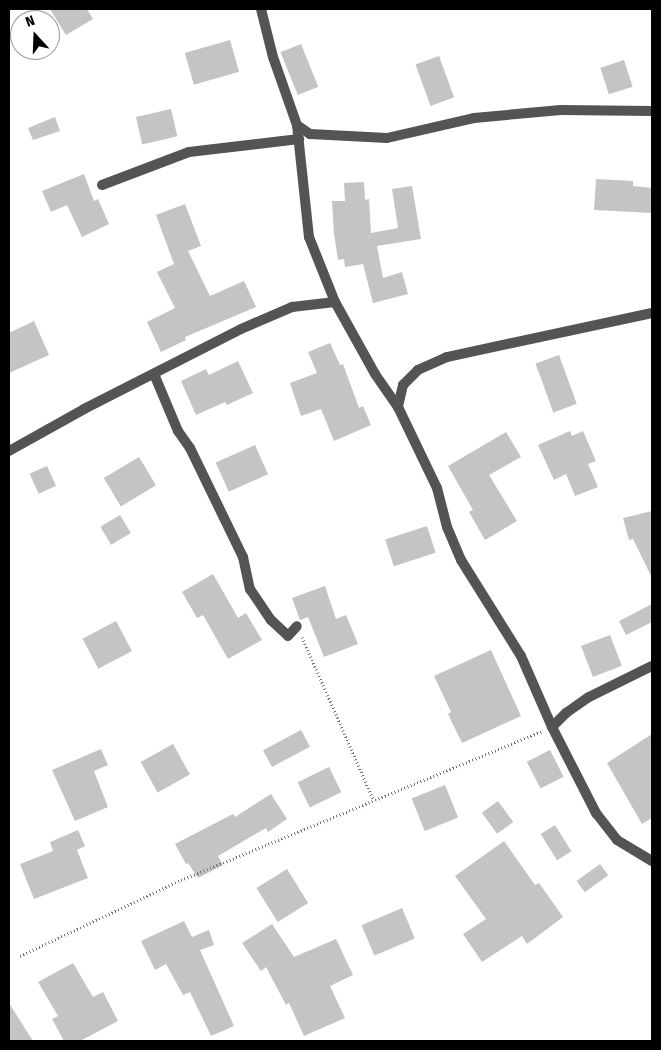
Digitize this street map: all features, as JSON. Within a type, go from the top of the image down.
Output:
[{"type":"street","points":[[261,9],[273,57],[297,125],[309,237],[335,302],[375,374],[398,407],[437,488],[447,527],[461,560],[484,599],[510,636],[552,728],[596,813],[617,840],[652,860]]},
{"type":"street","points":[[297,125],[310,134],[387,138],[474,118],[561,110],[652,111]]},
{"type":"street","points":[[102,184],[189,152],[299,140]]},
{"type":"street","points":[[9,452],[84,409],[241,329],[292,307],[335,302]]},
{"type":"street","points":[[398,407],[403,386],[418,370],[447,357],[652,313]]},
{"type":"street","points":[[154,374],[178,431],[190,448],[243,556],[250,589],[271,620],[288,636],[298,626]]},
{"type":"street","points":[[552,728],[566,713],[589,697],[652,666]]},
{"type":"path","points":[[298,626],[373,799]]},
{"type":"path","points":[[20,956],[181,880],[373,799],[552,728]]},
{"type":"building","points":[[87,9],[93,19],[66,35],[60,25],[60,10],[51,10]]},
{"type":"building","points":[[230,40],[239,72],[194,85],[185,53]]},
{"type":"building","points":[[301,44],[318,87],[298,95],[281,52]]},
{"type":"building","points":[[439,56],[454,97],[431,106],[416,65]]},
{"type":"building","points":[[624,60],[633,87],[609,94],[600,68]]},
{"type":"building","points":[[171,109],[177,136],[142,144],[136,117]]},
{"type":"building","points":[[55,117],[60,131],[33,140],[28,128]]},
{"type":"building","points":[[84,174],[94,201],[98,199],[109,224],[82,237],[67,205],[51,212],[42,191]]},
{"type":"building","points":[[596,179],[633,181],[633,186],[652,188],[652,213],[594,210]]},
{"type":"building","points":[[364,182],[365,200],[369,199],[371,233],[398,228],[392,189],[412,186],[421,239],[377,246],[383,278],[402,272],[408,294],[373,303],[363,264],[345,267],[344,259],[338,260],[334,234],[332,201],[345,201],[344,183]]},
{"type":"building","points":[[185,204],[201,246],[188,251],[210,296],[244,281],[256,307],[185,337],[186,340],[161,352],[147,322],[175,308],[157,272],[174,264],[156,215]]},
{"type":"building","points":[[34,321],[49,355],[9,373],[9,333]]},
{"type":"building","points":[[330,343],[340,365],[343,364],[359,408],[363,406],[371,425],[334,441],[321,409],[301,416],[290,383],[317,373],[308,352]]},
{"type":"building","points":[[559,355],[577,404],[553,412],[536,364]]},
{"type":"building","points":[[238,361],[253,393],[227,405],[225,402],[196,415],[181,381],[206,369],[209,375]]},
{"type":"building","points":[[570,431],[572,436],[583,431],[596,461],[588,464],[598,487],[575,496],[566,474],[554,480],[538,445]]},
{"type":"building","points":[[506,432],[521,457],[489,475],[517,521],[485,540],[469,512],[473,510],[448,466]]},
{"type":"building","points":[[255,445],[268,474],[229,492],[216,462]]},
{"type":"building","points":[[139,457],[156,485],[121,506],[104,478]]},
{"type":"building","points":[[47,466],[56,486],[39,494],[30,474]]},
{"type":"building","points":[[652,511],[652,578],[633,539],[629,540],[623,518]]},
{"type":"building","points":[[120,515],[131,533],[111,545],[100,527]]},
{"type":"building","points":[[427,526],[436,553],[394,566],[385,540]]},
{"type":"building","points":[[213,574],[238,618],[246,613],[262,640],[228,659],[203,615],[197,618],[182,592]]},
{"type":"building","points":[[325,586],[336,619],[346,615],[358,644],[324,657],[308,617],[300,620],[292,598]]},
{"type":"building","points":[[652,604],[652,622],[626,635],[619,621]]},
{"type":"building","points":[[116,621],[132,651],[98,669],[82,639]]},
{"type":"building","points":[[610,635],[622,666],[593,677],[581,646]]},
{"type":"building","points":[[491,650],[521,716],[462,743],[448,714],[451,712],[434,676]]},
{"type":"building","points":[[301,730],[310,747],[272,767],[263,750]]},
{"type":"building","points":[[652,734],[652,818],[642,824],[607,763]]},
{"type":"building","points":[[173,744],[190,775],[158,793],[141,762]]},
{"type":"building","points":[[101,749],[108,765],[94,771],[108,807],[75,821],[52,770]]},
{"type":"building","points":[[550,750],[564,777],[540,789],[527,762]]},
{"type":"building","points":[[329,767],[341,792],[310,808],[298,782]]},
{"type":"building","points":[[445,785],[458,817],[425,831],[412,798]]},
{"type":"building","points":[[271,794],[287,819],[268,832],[266,828],[218,856],[223,865],[198,878],[188,863],[186,864],[175,844],[233,814],[235,817]]},
{"type":"building","points":[[498,801],[513,822],[497,834],[482,813]]},
{"type":"building","points":[[555,825],[571,851],[557,860],[541,834]]},
{"type":"building","points":[[78,830],[85,846],[77,850],[88,878],[34,899],[20,864],[53,851],[50,842]]},
{"type":"building","points":[[504,841],[535,885],[539,883],[563,917],[527,944],[522,936],[482,962],[463,934],[486,919],[455,876]]},
{"type":"building","points":[[600,864],[608,875],[585,892],[577,881]]},
{"type":"building","points":[[287,869],[308,903],[278,922],[256,888]]},
{"type":"building","points":[[402,908],[415,938],[374,956],[361,925]]},
{"type":"building","points":[[184,921],[192,937],[209,930],[214,945],[200,950],[234,1026],[211,1036],[190,992],[183,995],[166,964],[155,970],[141,941]]},
{"type":"building","points":[[272,924],[294,957],[336,939],[353,975],[330,986],[345,1018],[304,1036],[289,1003],[286,1005],[266,967],[261,971],[242,943]]},
{"type":"building","points":[[73,963],[93,997],[103,992],[118,1021],[80,1041],[64,1041],[52,1019],[58,1016],[38,982]]},
{"type":"building","points":[[9,1003],[33,1041],[9,1041]]}]
